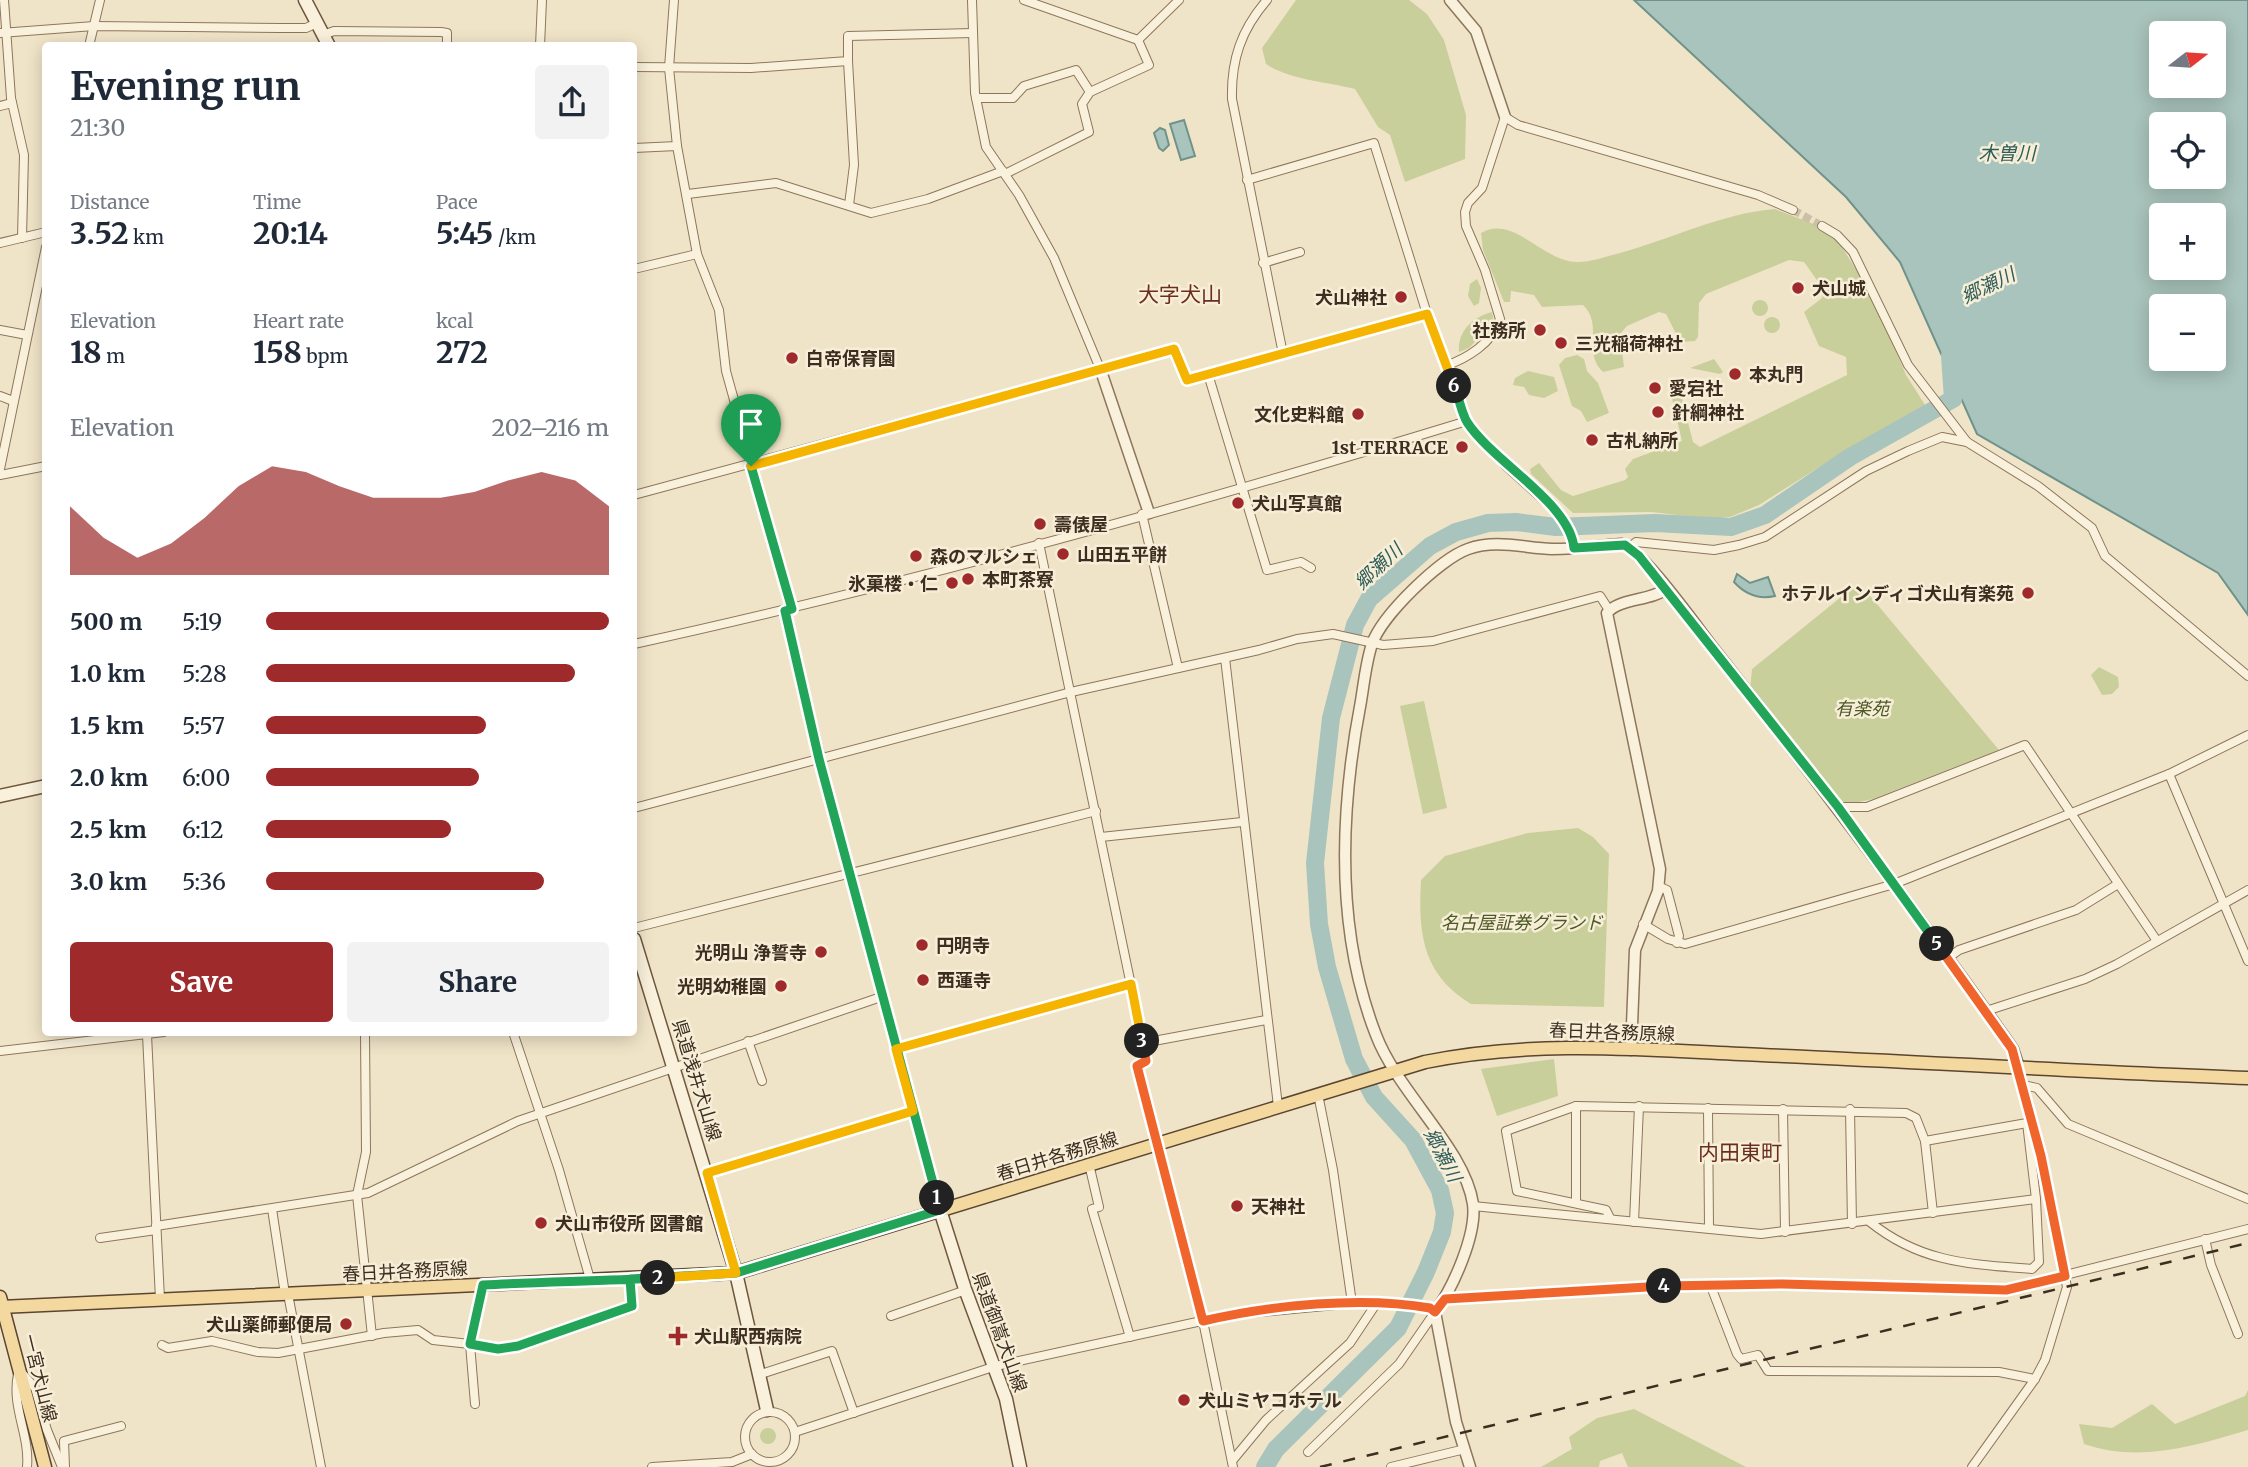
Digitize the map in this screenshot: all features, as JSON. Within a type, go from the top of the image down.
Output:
[{"type":"main road","points":[[304,0],[323,35]]},
{"type":"main road","points":[[0,796],[42,787]]},
{"type":"main road","name":"県道浅井犬山線","points":[[637,948],[736,1273],[767,1410]]},
{"type":"main road","name":"春日井各務原線","points":[[1,1303],[286,1294],[736,1273],[1387,1074],[1455,1056],[1509,1049],[1631,1050],[2248,1078]]},
{"type":"main road","name":"県道御嵩犬山線","points":[[940,1210],[966,1290],[996,1366],[1020,1467]]},
{"type":"main road","name":"一宮犬山線","points":[[1,1303],[45,1467]]},
{"type":"street","points":[[4,0],[2,33],[12,103],[24,155],[22,237]]},
{"type":"street","points":[[90,42],[100,0]]},
{"type":"street","points":[[540,42],[542,0]]},
{"type":"street","points":[[674,0],[668,68],[677,146],[697,254],[719,310],[726,371],[788,610],[820,759],[881,997],[940,1210]]},
{"type":"street","points":[[972,0],[976,98],[986,147],[1054,258],[1101,371],[1146,514],[1178,668]]},
{"type":"street","points":[[688,194],[776,183],[871,212],[904,206],[1004,173],[1089,132],[1082,104],[1090,92],[1149,65],[1138,40],[1024,0]]},
{"type":"street","points":[[1138,40],[1179,0]]},
{"type":"street","points":[[1267,0],[1242,36],[1231,75],[1232,99],[1283,354]]},
{"type":"street","points":[[1445,366],[1467,357],[1484,343],[1500,319],[1485,270],[1466,226],[1465,212],[1468,203],[1482,188],[1505,117],[1476,31],[1450,0]]},
{"type":"street","points":[[2,33],[94,26],[280,29],[306,27],[323,35],[334,32],[441,32],[447,33],[447,42]]},
{"type":"street","points":[[849,205],[854,165],[848,36],[974,33]]},
{"type":"street","points":[[637,67],[751,68],[848,61]]},
{"type":"street","points":[[976,98],[1013,98],[1024,86],[1076,69],[1090,92]]},
{"type":"street","points":[[0,106],[12,103]]},
{"type":"street","points":[[1505,117],[1518,125],[1758,195],[1793,209]]},
{"type":"street","points":[[1247,180],[1374,143],[1427,314],[1467,421],[1506,466],[1558,513],[1570,533],[1574,548]]},
{"type":"street","points":[[637,148],[677,146]]},
{"type":"street","points":[[1822,226],[1836,235],[1853,252],[1894,330],[1908,365],[1967,442]]},
{"type":"street","points":[[0,243],[42,233]]},
{"type":"street","points":[[1263,263],[1300,251]]},
{"type":"street","points":[[637,267],[697,254]]},
{"type":"street","points":[[0,469],[42,266]]},
{"type":"street","points":[[637,494],[751,466],[1174,349],[1187,380],[1427,314]]},
{"type":"street","points":[[0,330],[27,335]]},
{"type":"street","points":[[1208,374],[1244,486],[1267,570],[1301,562],[1311,568]]},
{"type":"street","points":[[0,397],[13,401]]},
{"type":"street","points":[[637,643],[788,610],[1039,543],[1467,421]]},
{"type":"street","points":[[1630,547],[1636,542],[1714,550],[1765,537],[1866,471],[1908,450],[1942,437],[1967,442],[2038,486],[2092,528],[2105,556],[2248,676]]},
{"type":"street","points":[[0,475],[42,467]]},
{"type":"street","points":[[1039,543],[1143,1043],[1146,1061],[1137,1066],[1203,1321],[1233,1464]]},
{"type":"street","points":[[1308,1451],[1399,1364],[1445,1299],[1470,1234],[1473,1206],[1459,1164],[1387,1074],[1366,1007],[1348,918],[1345,819],[1367,643],[1400,604],[1460,552],[1479,545],[1574,548],[1620,544],[1630,547],[1667,589],[1838,807],[2012,1049],[2019,1067],[2065,1276],[2065,1293],[2045,1360],[2035,1379],[1972,1467]]},
{"type":"street","points":[[1609,610],[1658,595],[1667,589]]},
{"type":"street","points":[[637,807],[1071,692],[1297,639],[1333,634],[1367,643],[1433,641],[1600,596],[1609,610],[1608,617],[1658,857],[1658,886],[1643,924],[1634,964],[1631,1050]]},
{"type":"street","points":[[1225,658],[1242,822],[1278,1106]]},
{"type":"street","points":[[1643,924],[1677,943],[1698,942],[1894,884],[2169,774],[2248,735]]},
{"type":"street","points":[[1838,807],[1867,807],[2025,745],[2157,941]]},
{"type":"street","points":[[2169,774],[2248,961]]},
{"type":"street","points":[[637,927],[1096,811]]},
{"type":"street","points":[[1101,837],[1242,822]]},
{"type":"street","points":[[1948,958],[1959,950],[2076,910],[2118,884]]},
{"type":"street","points":[[1658,886],[1667,890],[1679,936],[1677,943]]},
{"type":"street","points":[[1986,1012],[2085,979],[2248,890]]},
{"type":"street","points":[[896,1049],[1131,984]]},
{"type":"street","points":[[100,1238],[356,1195],[382,1188],[480,1138],[539,1114],[881,997]]},
{"type":"street","points":[[1143,1043],[1266,1020]]},
{"type":"street","points":[[59,1036],[60,1043]]},
{"type":"street","points":[[0,1051],[136,1036]]},
{"type":"street","points":[[147,1036],[160,1299]]},
{"type":"street","points":[[365,1036],[366,1152],[356,1195],[372,1336]]},
{"type":"street","points":[[514,1036],[559,1170],[590,1279]]},
{"type":"street","points":[[748,1041],[762,1081]]},
{"type":"street","points":[[2024,1085],[2037,1088],[2068,1124],[2248,1199]]},
{"type":"street","points":[[1318,1094],[1333,1170],[1352,1303]]},
{"type":"street","points":[[1610,1218],[1606,1210],[1517,1191],[1506,1131],[1576,1106],[1906,1112],[1916,1118],[1924,1141],[1933,1213]]},
{"type":"street","points":[[1576,1106],[1576,1203]]},
{"type":"street","points":[[1634,1222],[1639,1106]]},
{"type":"street","points":[[1708,1108],[1709,1228]]},
{"type":"street","points":[[1783,1109],[1784,1232]]},
{"type":"street","points":[[1850,1110],[1852,1224]]},
{"type":"street","points":[[707,1173],[913,1111]]},
{"type":"street","points":[[1924,1141],[2030,1122]]},
{"type":"street","points":[[1870,1222],[1886,1235],[1923,1254],[1947,1262],[2032,1269],[2039,1262],[2030,1122]]},
{"type":"street","points":[[1089,1164],[1099,1207],[1092,1209],[1130,1337]]},
{"type":"street","points":[[1473,1206],[1761,1234],[2036,1199]]},
{"type":"street","points":[[272,1209],[286,1294],[321,1467]]},
{"type":"street","points":[[1445,1299],[1710,1284],[2006,1290],[2248,1229]]},
{"type":"street","points":[[2205,1239],[2211,1265],[2238,1334]]},
{"type":"street","points":[[162,1345],[167,1348],[212,1341],[258,1352],[297,1350],[418,1330],[433,1340],[498,1349],[518,1346],[632,1306],[630,1279]]},
{"type":"street","points":[[1710,1284],[1737,1354],[1741,1359],[1759,1355],[1768,1371],[1999,1372],[2035,1379]]},
{"type":"street","points":[[475,1404],[470,1344],[483,1285]]},
{"type":"street","points":[[891,1316],[966,1290]]},
{"type":"street","points":[[1233,1464],[1266,1420],[1350,1343],[1378,1301]]},
{"type":"street","points":[[795,1432],[996,1366],[1229,1315],[1378,1301],[1424,1307],[1435,1312]]},
{"type":"street","points":[[1435,1312],[1456,1422],[1470,1467]]},
{"type":"street","points":[[761,1374],[832,1352],[854,1413]]},
{"type":"street","points":[[19,1370],[14,1394],[22,1426],[27,1467]]},
{"type":"street","points":[[19,1370],[35,1388],[47,1430],[64,1467]]},
{"type":"street","points":[[767,1410],[778,1412],[795,1432],[790,1452],[780,1460],[768,1462],[752,1454],[745,1435],[749,1424],[757,1415],[767,1410]]},
{"type":"street","points":[[64,1467],[64,1441],[121,1426]]},
{"type":"street","points":[[1391,1467],[1465,1449]]},
{"type":"street","points":[[652,1467],[732,1462],[752,1454]]},
{"type":"green space","points":[[1296,0],[1409,0],[1427,14],[1444,40],[1466,115],[1465,159],[1405,182],[1390,135],[1378,127],[1355,89],[1286,74],[1266,64],[1262,48]]},
{"type":"green space","points":[[1775,209],[1816,225],[1836,238],[1870,291],[1906,375],[1927,408],[1861,441],[1759,505],[1730,517],[1713,519],[1651,512],[1573,513],[1531,474],[1530,469],[1539,463],[1561,490],[1573,496],[1625,480],[1628,477],[1625,469],[1633,459],[1682,441],[1669,386],[1675,384],[1680,391],[1693,442],[1700,447],[1847,375],[1846,357],[1819,346],[1804,312],[1822,298],[1824,290],[1804,262],[1789,260],[1706,294],[1699,303],[1698,337],[1695,341],[1680,342],[1666,314],[1659,312],[1627,326],[1620,334],[1624,367],[1603,372],[1594,356],[1592,321],[1583,305],[1542,307],[1534,295],[1511,291],[1510,302],[1504,302],[1483,250],[1481,233],[1493,229],[1505,230],[1517,234],[1552,255],[1583,262],[1736,216]]},
{"type":"green space","points":[[1477,279],[1481,288],[1479,303],[1474,306],[1468,296],[1470,284]]},
{"type":"green space","points":[[1760,300],[1768,308],[1760,316],[1752,308]]},
{"type":"green space","points":[[1492,312],[1494,322],[1469,348],[1459,352],[1461,338],[1468,326],[1479,317]]},
{"type":"green space","points":[[1772,317],[1780,325],[1772,333],[1764,325]]},
{"type":"green space","points":[[1577,355],[1584,359],[1587,371],[1598,383],[1609,413],[1587,422],[1581,411],[1572,406],[1559,365],[1565,358]]},
{"type":"green space","points":[[1714,359],[1723,372],[1720,374],[1690,368]]},
{"type":"green space","points":[[1528,371],[1554,377],[1558,391],[1544,398],[1529,395],[1524,387],[1513,385],[1515,378]]},
{"type":"green space","name":"有楽苑","points":[[1856,585],[1866,591],[1999,750],[1873,799],[1854,803],[1838,802],[1750,690],[1752,669]]},
{"type":"green space","points":[[2099,667],[2118,677],[2119,687],[2112,694],[2102,695],[2091,675]]},
{"type":"green space","points":[[1424,701],[1447,808],[1423,814],[1400,706]]},
{"type":"green space","name":"名古屋証券グランド","points":[[1578,828],[1593,837],[1609,854],[1604,1007],[1471,1004],[1442,980],[1426,951],[1421,918],[1421,880],[1445,856],[1528,833]]},
{"type":"green space","points":[[1554,1059],[1558,1096],[1497,1116],[1481,1069]]},
{"type":"green space","points":[[2248,1390],[2248,1430],[2208,1442],[2146,1452],[2104,1450],[2084,1444],[2079,1424],[2112,1428],[2152,1404],[2175,1424],[2245,1396]]},
{"type":"green space","points":[[1634,1409],[1746,1467],[1628,1467],[1622,1453],[1600,1461],[1599,1467],[1541,1467],[1572,1449],[1569,1437],[1597,1418]]},
{"type":"green space","points":[[768,1428],[776,1436],[768,1444],[760,1436]]},
{"type":"water","name":"木曽川","points":[[1634,0],[2248,0],[2248,615],[2218,573],[1977,434],[1900,262],[1846,197]]},
{"type":"water","points":[[1184,120],[1195,156],[1181,160],[1170,124]]},
{"type":"water","points":[[1160,128],[1165,130],[1169,145],[1163,151],[1159,148],[1154,133]]},
{"type":"water","points":[[1737,574],[1750,583],[1768,577],[1775,596],[1763,597],[1747,593],[1734,582]]},
{"type":"waterway","name":"郷瀬川","points":[[1265,1467],[1276,1449],[1398,1328],[1426,1272],[1442,1232],[1445,1213],[1440,1190],[1413,1140],[1374,1097],[1354,1059],[1327,967],[1319,924],[1315,863],[1331,718],[1355,625],[1369,599],[1430,546],[1456,532],[1488,523],[1516,522],[1556,527],[1655,523],[1731,527],[1765,515],[1850,457],[1953,399],[1950,356]]},
{"type":"tunnel","points":[[1793,210],[1822,226]]},
{"type":"railway","points":[[1320,1467],[2248,1243]]},
{"type":"place","name":"犬山城","points":[[1798,288]]},
{"type":"place","name":"犬山神社","points":[[1401,297]]},
{"type":"place","name":"社務所","points":[[1540,330]]},
{"type":"place","name":"三光稲荷神社","points":[[1561,343]]},
{"type":"place","name":"白帝保育園","points":[[792,358]]},
{"type":"place","name":"本丸門","points":[[1735,374]]},
{"type":"place","name":"愛宕社","points":[[1655,388]]},
{"type":"place","name":"針綱神社","points":[[1658,412]]},
{"type":"place","name":"文化史料館","points":[[1358,414]]},
{"type":"place","name":"古札納所","points":[[1592,440]]},
{"type":"place","name":"1st TERRACE","points":[[1462,447]]},
{"type":"place","name":"犬山写真館","points":[[1238,503]]},
{"type":"place","name":"壽俵屋","points":[[1040,524]]},
{"type":"place","name":"山田五平餅","points":[[1063,554]]},
{"type":"place","name":"森のマルシェ","points":[[916,556]]},
{"type":"place","name":"本町茶寮","points":[[968,579]]},
{"type":"place","name":"氷菓楼・仁","points":[[952,583]]},
{"type":"place","name":"ホテルインディゴ犬山有楽苑","points":[[2028,593]]},
{"type":"place","name":"円明寺","points":[[922,945]]},
{"type":"place","name":"光明山 浄誓寺","points":[[821,952]]},
{"type":"place","name":"西蓮寺","points":[[923,980]]},
{"type":"place","name":"光明幼稚園","points":[[781,986]]},
{"type":"place","name":"天神社","points":[[1237,1206]]},
{"type":"place","name":"犬山市役所 図書館","points":[[541,1223]]},
{"type":"place","name":"犬山薬師郵便局","points":[[346,1324]]},
{"type":"place","name":"犬山駅西病院","points":[[678,1336]]},
{"type":"place","name":"犬山ミヤコホテル","points":[[1184,1400]]},
{"type":"district","name":"大字犬山","points":[[1180,294]]},
{"type":"district","name":"内田東町","points":[[1740,1152]]},
{"type":"route","points":[[751,466],[792,609],[785,611],[819,759],[881,997],[896,1049],[914,1116],[940,1210],[736,1273],[630,1279],[632,1306],[518,1346],[498,1349],[470,1344],[483,1285],[736,1273],[707,1173],[763,1155],[913,1111],[896,1049],[1102,989],[1131,984],[1146,1061],[1137,1066],[1203,1321],[1229,1315],[1378,1301],[1430,1308],[1435,1312],[1445,1299],[1612,1288],[1783,1284],[2006,1290],[2065,1276],[2041,1156],[2024,1085],[2012,1049],[1838,807],[1639,556],[1630,547],[1620,544],[1574,548],[1570,533],[1558,513],[1538,492],[1506,466],[1467,421],[1427,314],[1187,380],[1174,349],[751,466]]}]
